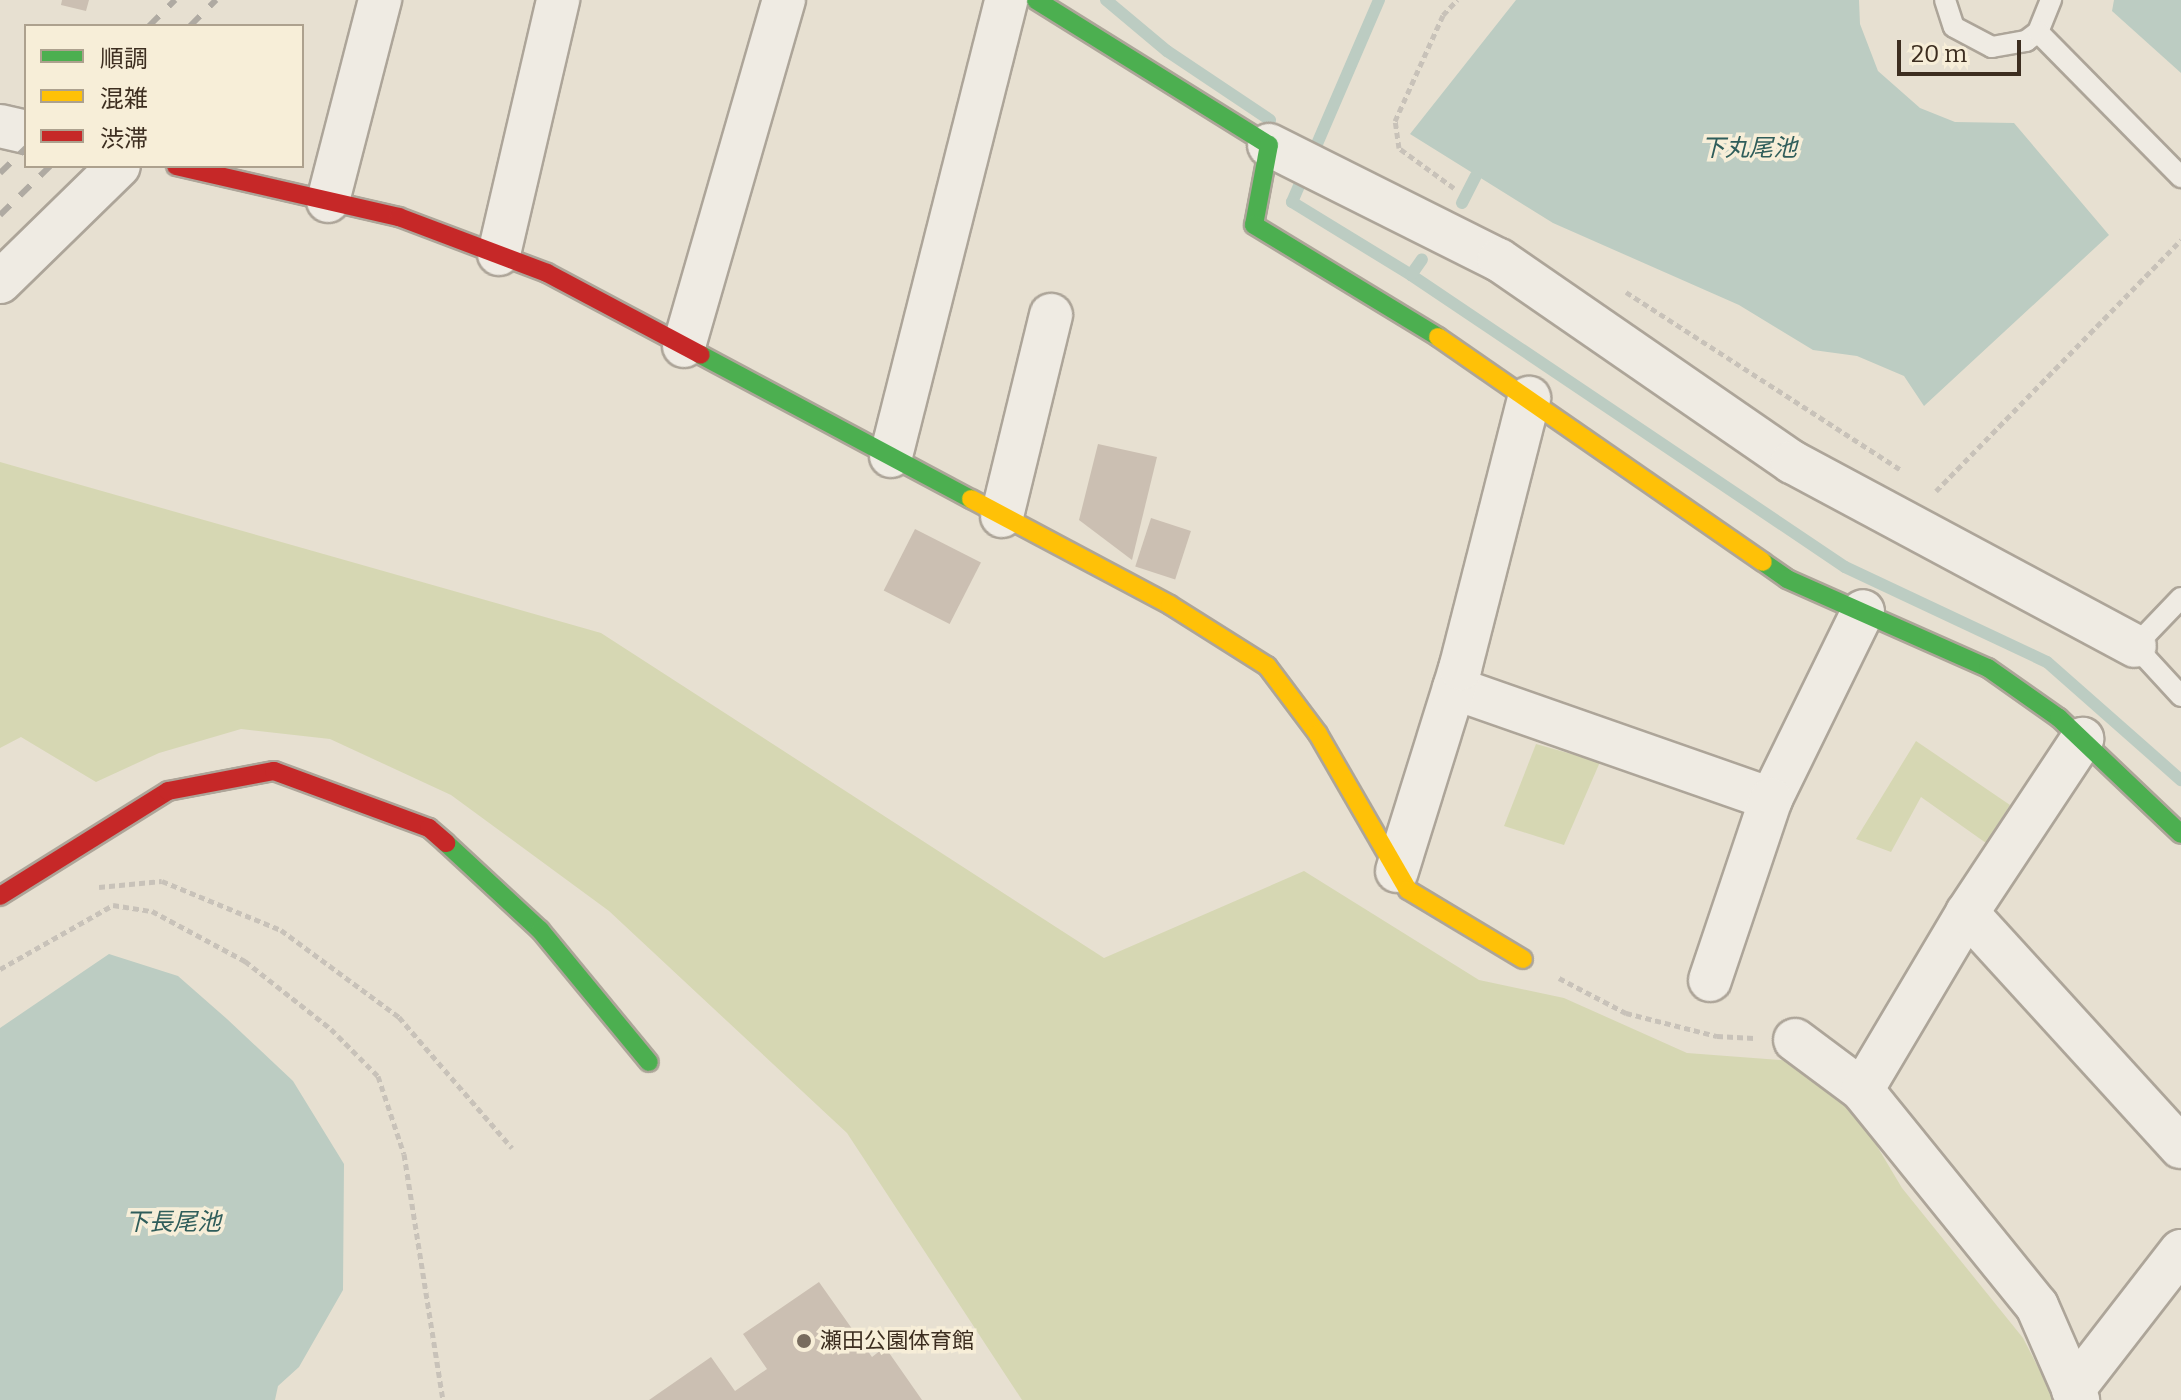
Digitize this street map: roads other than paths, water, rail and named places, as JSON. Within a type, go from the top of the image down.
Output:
[{"type":"street","points":[[328,201],[380,0]]},
{"type":"street","points":[[499,254],[558,0]]},
{"type":"street","points":[[684,346],[784,0]]},
{"type":"street","points":[[891,456],[1006,0]]},
{"type":"street","points":[[1036,0],[1296,159],[1499,260],[1792,462],[2135,646]]},
{"type":"street","points":[[0,126],[24,132]]},
{"type":"street","points":[[1296,159],[1254,225],[1458,349],[1787,579],[1988,668],[2082,739],[2181,834]]},
{"type":"street","points":[[0,282],[117,168]]},
{"type":"street","points":[[185,168],[399,217],[547,273],[1170,605],[1267,666],[1318,734],[1408,890],[1523,959]]},
{"type":"street","points":[[1002,516],[1051,315]]},
{"type":"street","points":[[1397,871],[1454,688],[1529,398]]},
{"type":"street","points":[[1710,980],[1771,799],[1863,611]]},
{"type":"street","points":[[1454,688],[1771,799]]},
{"type":"street","points":[[1862,1090],[1967,913],[2082,739]]},
{"type":"street","points":[[0,896],[168,791],[274,771],[429,828],[540,930],[649,1062]]},
{"type":"street","points":[[1967,913],[2181,1147]]},
{"type":"street","points":[[1795,1040],[1862,1090],[2037,1306],[2076,1395]]},
{"type":"street","points":[[2076,1395],[2181,1251]]},
{"type":"lane","points":[[1945,0],[1954,27],[1992,47],[2026,41],[2038,32],[2051,0]]},
{"type":"lane","points":[[2038,32],[2181,177]]},
{"type":"lane","points":[[2181,598],[2135,646],[2181,696]]},
{"type":"water","name":"下丸尾池","points":[[1516,0],[1859,0],[1860,24],[1878,71],[1920,108],[1955,122],[2014,123],[2109,235],[1924,406],[1904,376],[1857,356],[1813,350],[1739,305],[1553,223],[1410,134]]},
{"type":"water","points":[[2114,0],[2181,0],[2181,73],[2112,11]]},
{"type":"water","name":"下長尾池","points":[[109,954],[178,976],[227,1019],[293,1081],[344,1164],[343,1290],[299,1367],[278,1386],[275,1400],[0,1400],[0,1028]]},
{"type":"waterway","points":[[1106,0],[1167,51],[1270,120]]},
{"type":"waterway","points":[[1379,0],[1292,202],[1411,275],[1845,567],[2047,662],[2181,780]]},
{"type":"waterway","points":[[1462,203],[1476,176]]},
{"type":"waterway","points":[[1411,275],[1422,259]]},
{"type":"railway","points":[[151,24],[175,0]]},
{"type":"railway","points":[[192,24],[216,0]]},
{"type":"railway","points":[[0,173],[24,150]]},
{"type":"railway","points":[[0,215],[48,168]]},
{"type":"place","name":"瀬田公園体育館","points":[[804,1341]]}]
